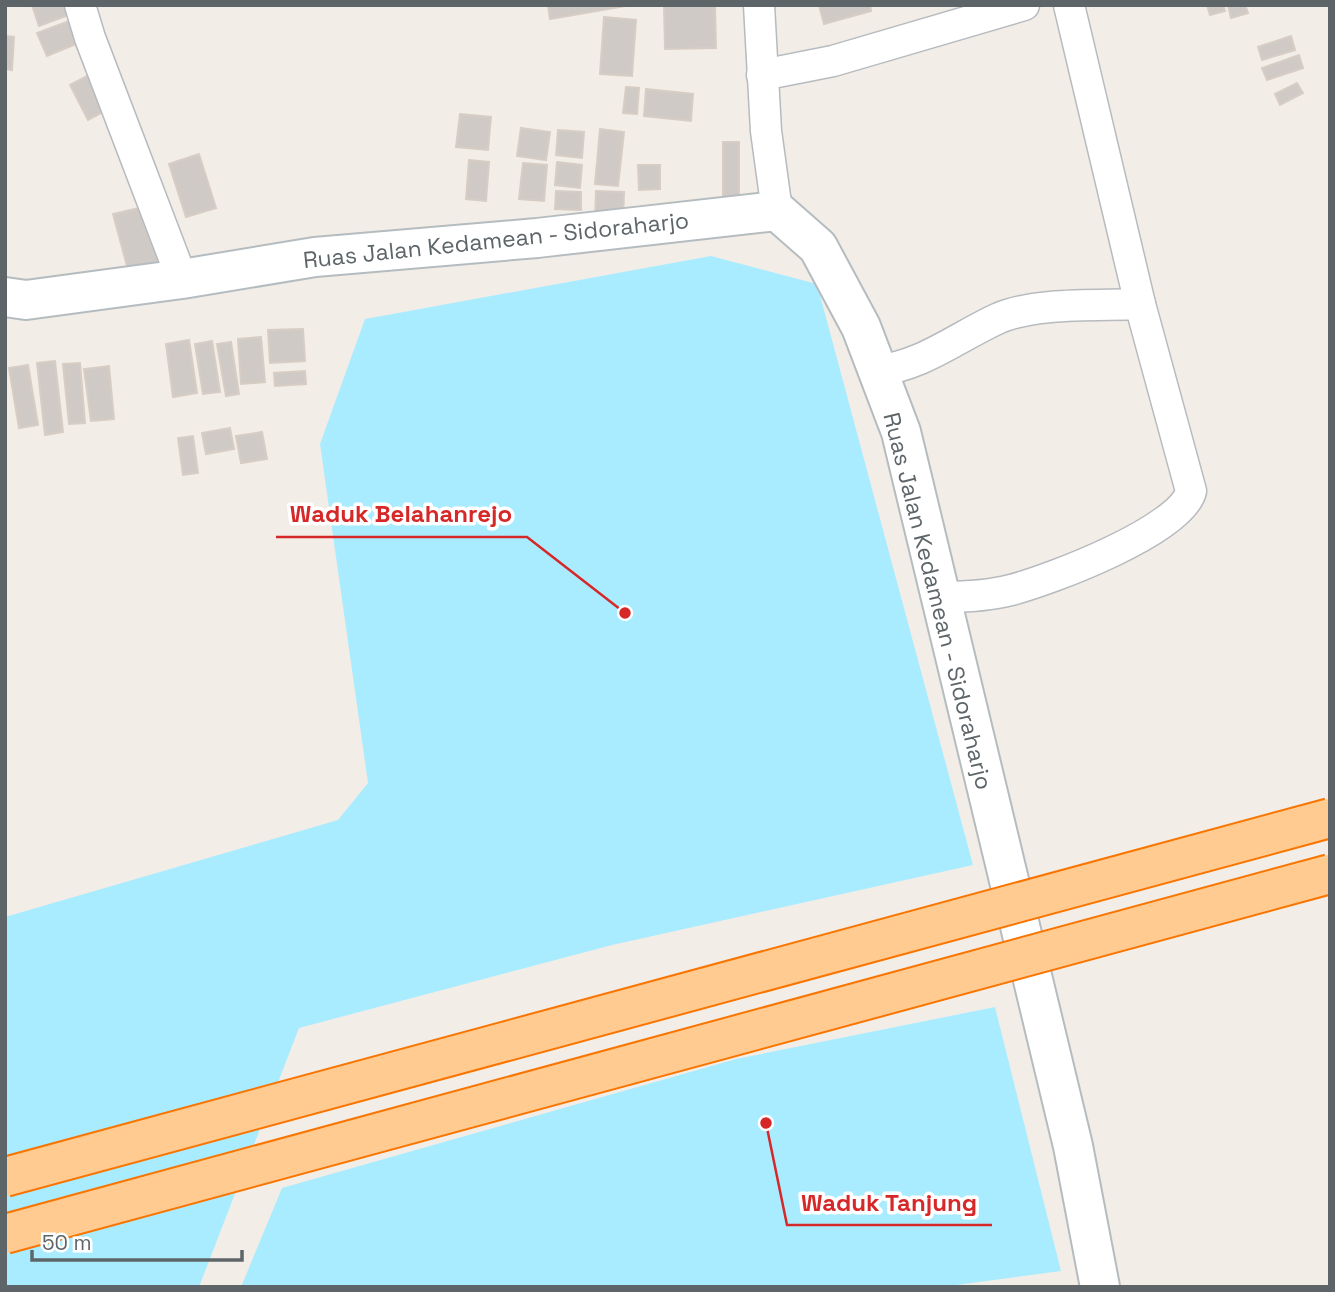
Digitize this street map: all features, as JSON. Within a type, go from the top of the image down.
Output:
[{"type":"highway","points":[[5,1177],[1330,818]]},
{"type":"highway","points":[[5,1234],[1330,874]]},
{"type":"main road","name":"Ruas Jalan Kedamean - Sidoraharjo","points":[[5,297],[26,300],[182,279],[315,257],[537,238],[777,211],[818,247],[861,327],[875,371],[901,432],[942,597],[995,832],[1073,1146],[1100,1287]]},
{"type":"street","points":[[80,5],[90,38],[182,279]]},
{"type":"street","points":[[759,5],[766,131],[777,211]]},
{"type":"street","points":[[762,75],[833,61],[1024,5]]},
{"type":"street","points":[[942,597],[977,597],[1048,579],[1130,543],[1189,501],[1188,473],[1140,304],[1069,5]]},
{"type":"street","points":[[875,371],[893,369],[930,356],[1001,317],[1034,310],[1140,304]]},
{"type":"water","points":[[711,256],[817,284],[973,865],[612,945],[299,1028],[199,1287],[5,1287],[5,917],[338,820],[368,783],[320,444],[365,319]]},
{"type":"water","points":[[995,1007],[1061,1271],[942,1287],[241,1287],[282,1188],[736,1059]]},
{"type":"building","points":[[32,5],[78,5],[80,11],[39,26]]},
{"type":"building","points":[[548,5],[631,5],[550,19]]},
{"type":"building","points":[[664,5],[715,5],[716,48],[665,49]]},
{"type":"building","points":[[819,5],[870,5],[871,11],[824,24]]},
{"type":"building","points":[[1207,5],[1223,5],[1225,11],[1210,15]]},
{"type":"building","points":[[1228,5],[1245,5],[1248,13],[1231,18]]},
{"type":"building","points":[[604,17],[636,20],[632,76],[600,74]]},
{"type":"building","points":[[77,18],[86,40],[47,56],[37,33]]},
{"type":"building","points":[[5,36],[14,37],[12,70],[5,69]]},
{"type":"building","points":[[1291,36],[1295,50],[1262,60],[1258,47]]},
{"type":"building","points":[[1299,55],[1303,68],[1267,80],[1262,68]]},
{"type":"building","points":[[87,76],[105,111],[88,120],[70,85]]},
{"type":"building","points":[[1297,83],[1303,93],[1280,105],[1275,94]]},
{"type":"building","points":[[626,87],[639,88],[637,114],[623,113]]},
{"type":"building","points":[[646,89],[693,94],[691,121],[644,116]]},
{"type":"building","points":[[460,114],[491,117],[488,150],[456,147]]},
{"type":"building","points":[[521,128],[550,132],[546,160],[517,156]]},
{"type":"building","points":[[600,129],[624,132],[618,186],[595,184]]},
{"type":"building","points":[[558,130],[584,132],[582,158],[556,155]]},
{"type":"building","points":[[723,142],[739,142],[739,208],[723,208]]},
{"type":"building","points":[[199,154],[216,208],[186,217],[169,164]]},
{"type":"building","points":[[469,160],[489,162],[486,201],[466,199]]},
{"type":"building","points":[[557,162],[582,165],[580,188],[555,185]]},
{"type":"building","points":[[523,163],[547,165],[544,201],[519,199]]},
{"type":"building","points":[[638,165],[660,165],[660,189],[639,190]]},
{"type":"building","points":[[556,191],[581,192],[581,210],[555,209]]},
{"type":"building","points":[[596,191],[624,192],[623,222],[595,221]]},
{"type":"building","points":[[148,206],[164,268],[130,277],[113,214]]},
{"type":"building","points":[[303,329],[305,361],[270,363],[268,330]]},
{"type":"building","points":[[261,337],[265,382],[241,384],[238,339]]},
{"type":"building","points":[[189,340],[197,393],[173,397],[166,344]]},
{"type":"building","points":[[212,341],[220,392],[203,394],[195,344]]},
{"type":"building","points":[[231,342],[239,394],[226,396],[217,344]]},
{"type":"building","points":[[55,361],[63,432],[45,435],[37,363]]},
{"type":"building","points":[[80,363],[85,423],[69,424],[63,364]]},
{"type":"building","points":[[28,365],[38,425],[19,428],[9,368]]},
{"type":"building","points":[[109,366],[114,419],[91,421],[84,369]]},
{"type":"building","points":[[305,371],[306,384],[275,386],[274,373]]},
{"type":"building","points":[[230,428],[234,449],[206,454],[202,433]]},
{"type":"building","points":[[262,432],[267,459],[241,463],[236,436]]},
{"type":"building","points":[[193,436],[198,473],[183,475],[178,438]]},
{"type":"place","name":"Waduk Belahanrejo","points":[[625,613]]},
{"type":"place","name":"Waduk Tanjung","points":[[766,1123]]}]
